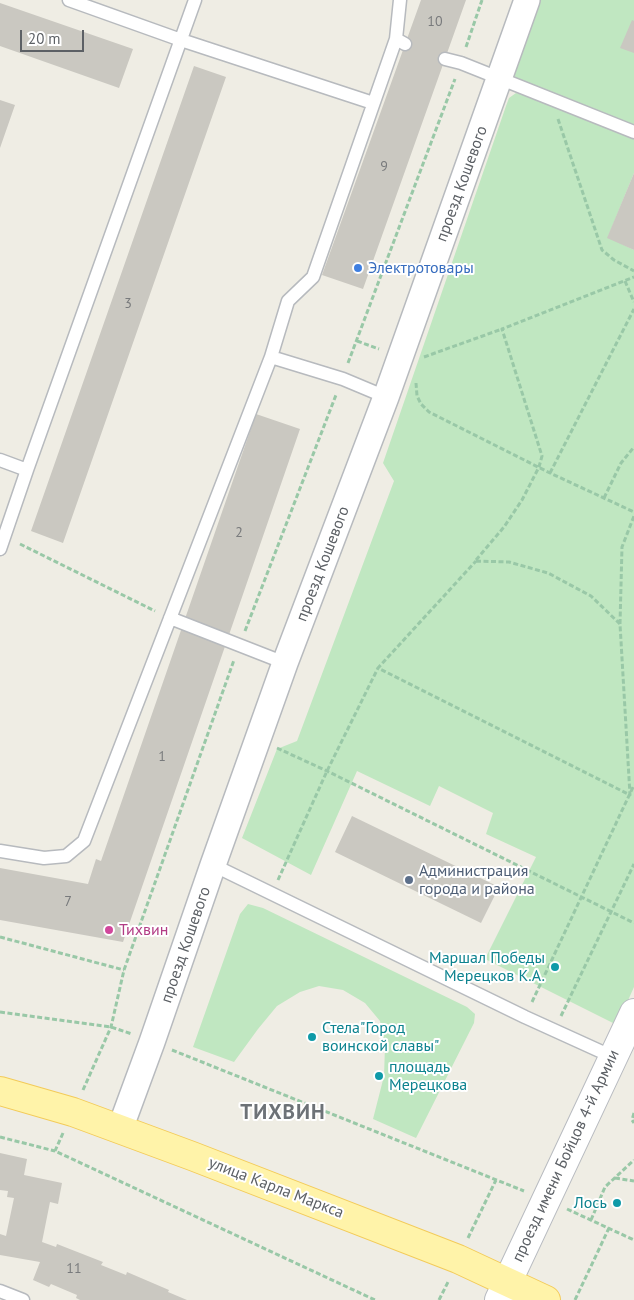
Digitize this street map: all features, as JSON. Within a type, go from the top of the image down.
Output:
[{"type":"main road","name":"улица Карла Маркса","points":[[0,1091],[73,1112],[120,1129],[458,1259],[503,1291],[546,1300]]},
{"type":"street","name":"проезд Кошевого","points":[[120,1129],[285,663],[386,397],[527,0]]},
{"type":"street","name":"проезд имени Бойцов 4-й Армии","points":[[503,1291],[634,1013]]},
{"type":"lane","points":[[69,0],[181,40],[373,102]]},
{"type":"lane","points":[[1,540],[195,0]]},
{"type":"lane","points":[[0,851],[44,858],[66,856],[84,841],[270,357],[288,301],[313,277],[373,102],[400,41],[400,0]]},
{"type":"lane","points":[[445,59],[461,63],[634,132]]},
{"type":"lane","points":[[270,357],[343,379],[386,397]]},
{"type":"lane","points":[[0,460],[27,470]]},
{"type":"lane","points":[[170,618],[285,663]]},
{"type":"lane","points":[[213,865],[525,1017],[614,1057]]},
{"type":"lane","points":[[0,1291],[23,1300]]},
{"type":"path","points":[[552,99],[602,250],[614,260],[634,271]]},
{"type":"path","points":[[416,360],[502,329],[634,277]]},
{"type":"path","points":[[625,281],[634,302]]},
{"type":"path","points":[[550,473],[634,309]]},
{"type":"path","points":[[272,893],[327,771],[378,668],[476,561],[504,527],[522,500],[539,467],[542,456],[540,448],[502,329]]},
{"type":"path","points":[[416,378],[417,396],[420,404],[430,412],[550,473],[634,512]]},
{"type":"path","points":[[604,498],[621,463],[634,447]]},
{"type":"path","points":[[630,794],[620,624],[622,547],[634,516]]},
{"type":"path","points":[[1,540],[170,618]]},
{"type":"path","points":[[476,561],[509,562],[548,573],[591,596],[620,624]]},
{"type":"path","points":[[378,668],[630,794]]},
{"type":"path","points":[[258,740],[327,771],[634,923]]},
{"type":"path","points":[[525,1017],[634,785]]},
{"type":"path","points":[[554,1030],[634,864]]},
{"type":"path","points":[[0,937],[124,970]]},
{"type":"path","points":[[0,1012],[111,1027],[545,1200],[634,1240]]},
{"type":"path","points":[[634,1113],[632,1120],[634,1123]]},
{"type":"path","points":[[0,1137],[55,1151]]},
{"type":"path","points":[[591,1220],[605,1187],[634,1160]]},
{"type":"path","points":[[615,1178],[634,1181]]},
{"type":"path","points":[[574,1300],[609,1228]]},
{"type":"green space","points":[[533,0],[634,0],[634,125],[505,76]]},
{"type":"green space","points":[[516,93],[634,139],[634,173],[608,237],[634,250],[634,987],[617,1025],[485,959],[536,857],[486,834],[493,813],[439,786],[430,806],[357,771],[311,875],[242,838],[277,749],[297,741],[394,481],[383,463],[506,106],[509,98]]},
{"type":"green space","points":[[248,904],[263,908],[467,1007],[475,1014],[474,1023],[416,1138],[373,1119],[384,1076],[385,1046],[380,1021],[365,1003],[343,990],[319,986],[300,992],[277,1006],[234,1062],[193,1047],[240,914]]},
{"type":"building","points":[[421,0],[466,0],[363,289],[322,275]]},
{"type":"building","points":[[0,3],[133,49],[119,88],[0,46]]},
{"type":"building","points":[[632,20],[634,21],[634,53],[620,48]]},
{"type":"building","points":[[194,66],[226,77],[63,543],[31,531]]},
{"type":"building","points":[[0,100],[15,105],[0,148]]},
{"type":"building","points":[[634,173],[634,250],[607,238]]},
{"type":"building","points":[[256,414],[300,429],[123,942],[0,920],[0,868],[88,884],[96,859],[101,861]]},
{"type":"building","points":[[352,816],[499,887],[481,923],[335,852]]},
{"type":"building","points":[[0,1153],[27,1159],[24,1175],[62,1183],[58,1204],[50,1202],[42,1242],[56,1247],[57,1244],[103,1262],[101,1265],[126,1275],[127,1272],[187,1300],[80,1300],[76,1298],[77,1295],[51,1284],[49,1287],[33,1280],[40,1262],[0,1255],[0,1234],[6,1236],[14,1198],[7,1197],[8,1191],[0,1190]]},
{"type":"place","name":"Электротовары","points":[[358,268]]},
{"type":"place","name":"Администрация города и района","points":[[409,880]]},
{"type":"place","name":"Тихвин","points":[[109,930]]},
{"type":"place","name":"Маршал Победы Мерецков К.А.","points":[[555,967]]},
{"type":"place","name":"Стела\"Город воинской славы\"","points":[[312,1037]]},
{"type":"place","name":"площадь Мерецкова","points":[[379,1076]]},
{"type":"place","name":"Лось","points":[[617,1203]]},
{"type":"district","name":"ТИХВИН","points":[[283,1113]]}]
